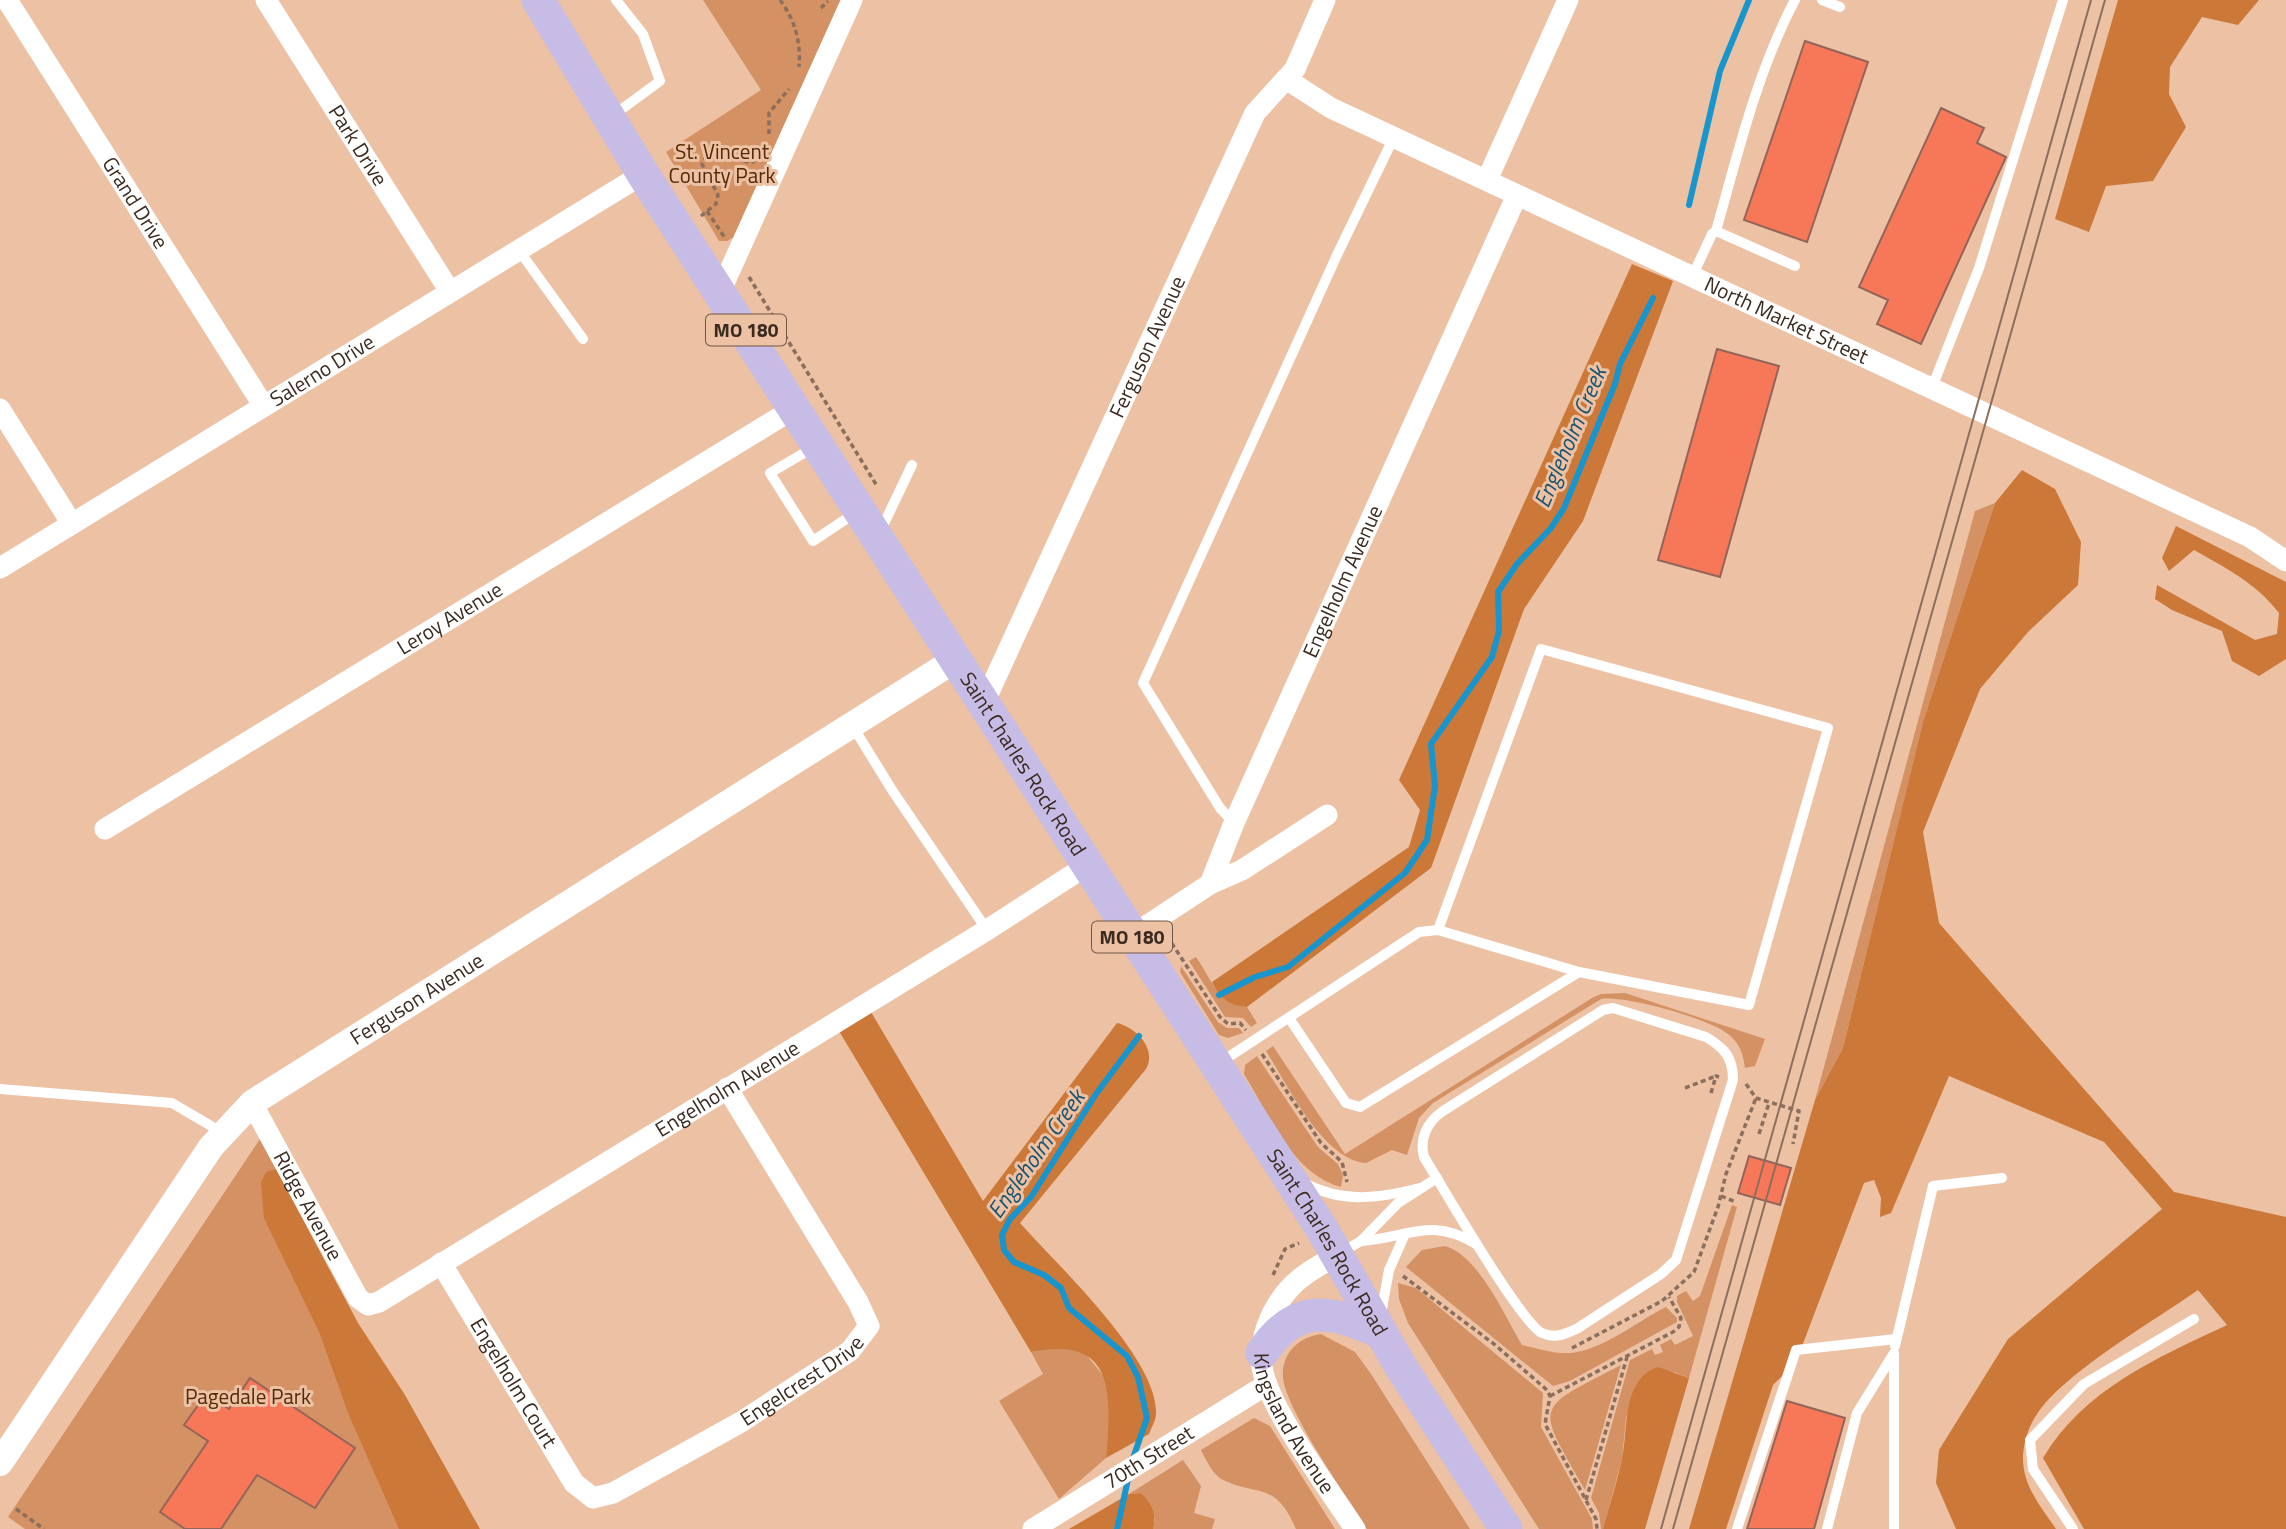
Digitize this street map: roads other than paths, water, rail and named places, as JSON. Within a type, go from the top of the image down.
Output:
[{"type":"main road","name":"Saint Charles Rock Road","points":[[538,0],[643,174],[721,290],[1281,1168],[1349,1248],[1380,1332],[1506,1529]]},
{"type":"main road","points":[[1262,1353],[1284,1325],[1304,1317],[1344,1318],[1380,1332]]},
{"type":"street","name":"Grand Drive","points":[[7,0],[263,405]]},
{"type":"street","name":"Park Drive","points":[[266,0],[449,290]]},
{"type":"street","points":[[721,290],[852,0]]},
{"type":"street","name":"Ferguson Avenue","points":[[984,705],[1255,113],[1270,93],[1286,79],[1303,54],[1325,0]]},
{"type":"street","points":[[1488,180],[1568,0]]},
{"type":"street","name":"North Market Street","points":[[1286,79],[1331,108],[2250,537],[2286,561]]},
{"type":"street","name":"Salerno Drive","points":[[0,568],[449,290],[643,174]]},
{"type":"street","name":"Engelholm Avenue","points":[[1210,884],[1234,823],[1517,195]]},
{"type":"street","name":"Leroy Avenue","points":[[105,829],[795,408]]},
{"type":"street","points":[[0,409],[72,524]]},
{"type":"street","name":"Ferguson Avenue","points":[[1,1458],[223,1133],[252,1103],[955,660]]},
{"type":"street","points":[[1131,936],[1210,884],[1242,870],[1327,815]]},
{"type":"street","name":"Engelholm Avenue","points":[[368,1305],[379,1302],[988,930],[1086,866]]},
{"type":"street","name":"Engelcrest Drive","points":[[593,1498],[612,1493],[741,1422],[850,1351],[869,1326],[858,1302],[727,1088]]},
{"type":"street","name":"Ridge Avenue","points":[[252,1103],[358,1298],[368,1305]]},
{"type":"street","name":"Kingsland Avenue","points":[[1349,1248],[1303,1276],[1285,1294],[1266,1328],[1262,1353],[1266,1385],[1355,1529]]},
{"type":"street","name":"Engelholm Court","points":[[441,1264],[574,1483],[593,1498]]},
{"type":"street","name":"70th Street","points":[[1033,1529],[1266,1385]]},
{"type":"lane","points":[[610,118],[660,81],[643,34],[616,0]]},
{"type":"lane","points":[[1692,277],[1712,234],[1716,232],[1750,112],[1779,31],[1795,0]]},
{"type":"lane","points":[[1822,0],[1840,7]]},
{"type":"lane","points":[[1931,390],[1979,268],[2063,0]]},
{"type":"lane","points":[[1234,823],[1214,799],[1143,683],[1342,243],[1394,137]]},
{"type":"lane","points":[[1716,232],[1795,266]]},
{"type":"lane","points":[[518,248],[583,339]]},
{"type":"lane","points":[[818,445],[770,473],[813,541],[859,510]]},
{"type":"lane","points":[[877,538],[912,465]]},
{"type":"lane","points":[[1215,1066],[1419,932],[1438,930],[1579,972],[1749,1006],[1828,728],[1541,649],[1438,930]]},
{"type":"lane","points":[[852,725],[892,790],[988,930]]},
{"type":"lane","points":[[1289,1018],[1346,1103],[1360,1107],[1579,972]]},
{"type":"lane","points":[[1602,1010],[1625,1010],[1706,1037],[1729,1054],[1733,1080],[1680,1252],[1669,1268],[1578,1328],[1564,1335],[1550,1335],[1530,1324],[1479,1245],[1421,1147],[1434,1117],[1602,1010]]},
{"type":"lane","points":[[0,1089],[172,1103],[223,1133]]},
{"type":"lane","points":[[1281,1168],[1312,1187],[1347,1198],[1373,1197],[1420,1188]]},
{"type":"lane","points":[[1349,1248],[1387,1213],[1437,1178]]},
{"type":"lane","points":[[1894,1529],[1894,1353],[1933,1186],[2001,1178]]},
{"type":"lane","points":[[1349,1248],[1427,1228],[1438,1229],[1479,1245]]},
{"type":"lane","points":[[1380,1332],[1387,1277],[1405,1234]]},
{"type":"lane","points":[[2073,1529],[2033,1469],[2030,1440],[2084,1384],[2194,1319]]},
{"type":"lane","points":[[1737,1529],[1796,1350],[1896,1339]]},
{"type":"lane","points":[[1827,1529],[1857,1413],[1894,1353]]},
{"type":"waterway","name":"Engleholm Creek","points":[[1689,205],[1720,71],[1749,0]]},
{"type":"waterway","name":"Engleholm Creek","points":[[1219,995],[1255,977],[1288,967],[1405,873],[1427,840],[1435,786],[1431,744],[1492,657],[1499,631],[1498,592],[1517,564],[1551,528],[1564,508],[1615,384],[1620,364],[1653,298]]},
{"type":"waterway","name":"Engleholm Creek","points":[[1132,1461],[1147,1418],[1138,1377],[1127,1356],[1069,1308],[1061,1288],[1044,1275],[1014,1262],[1004,1250],[1002,1235],[1010,1219],[1031,1197],[1096,1094],[1139,1036]]},
{"type":"waterway","name":"Engleholm Creek","points":[[1117,1529],[1129,1475]]},
{"type":"tram line","points":[[1661,1529],[2091,0]]},
{"type":"tram line","points":[[1673,1529],[2105,0]]},
{"type":"park label","name":"St. Vincent County Park","points":[[722,164]]},
{"type":"park label","name":"Pagedale Park","points":[[248,1397]]}]
